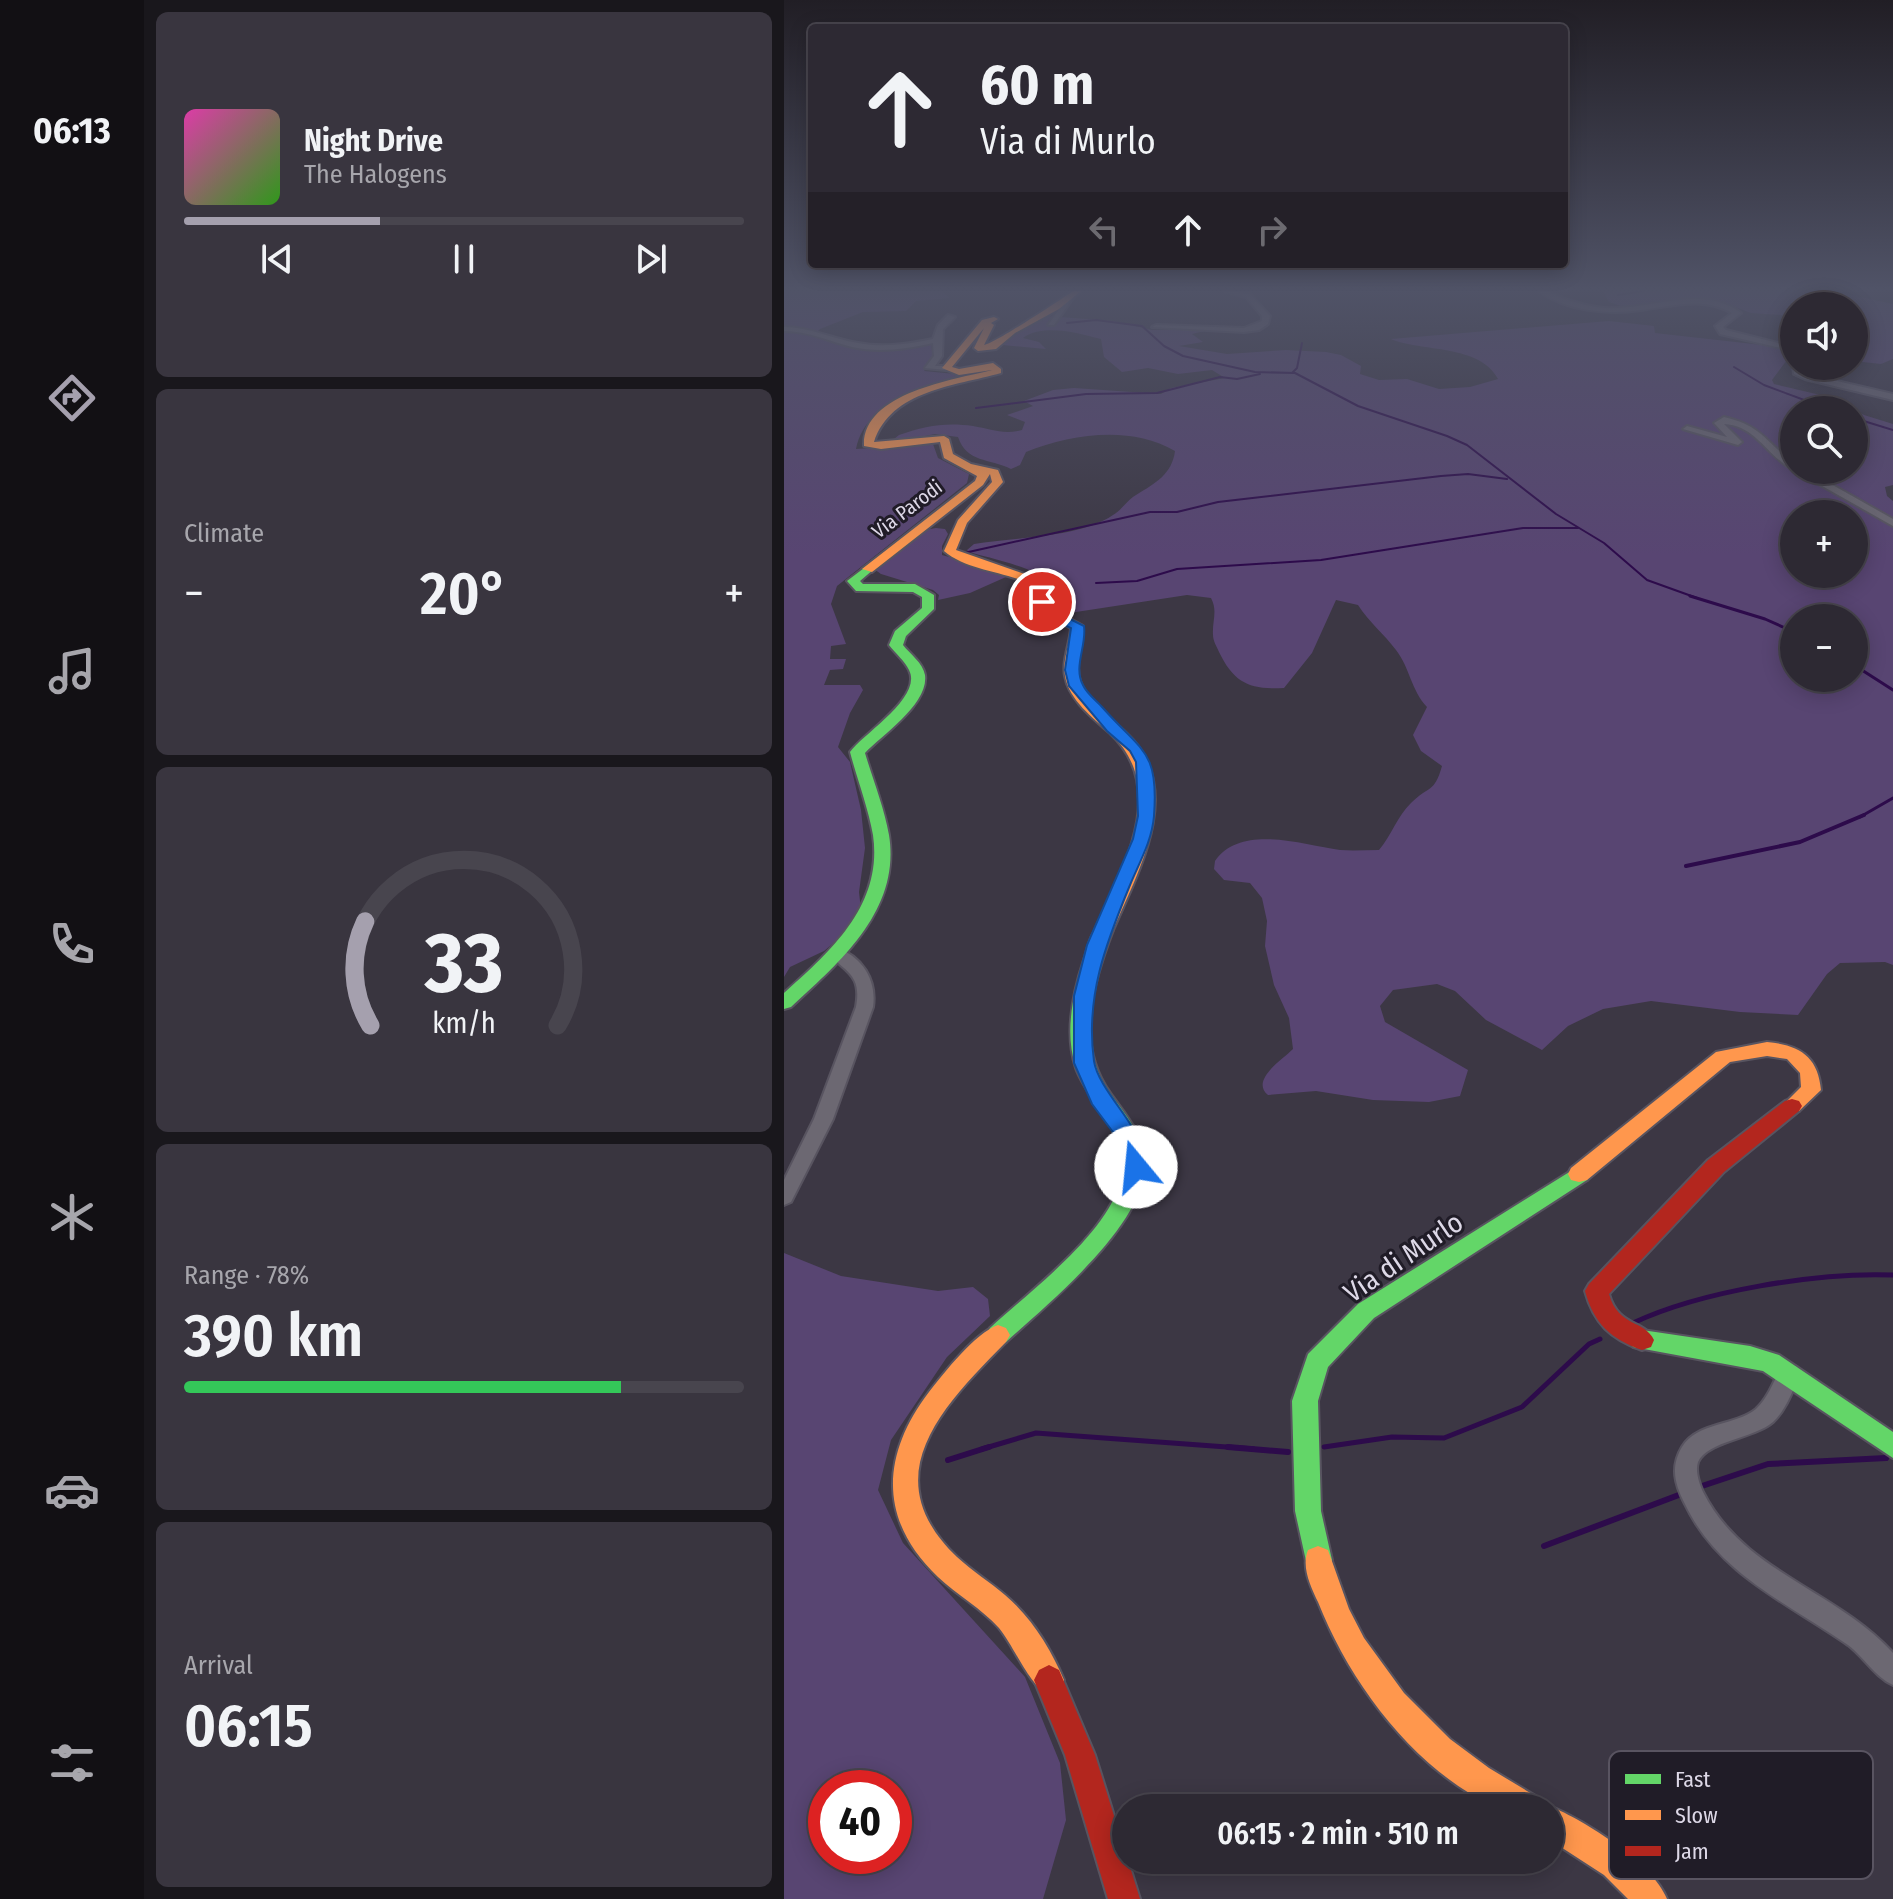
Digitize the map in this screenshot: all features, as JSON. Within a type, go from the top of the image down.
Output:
[{"type":"street","name":"Via Parodi","points":[[784,1003],[852,940],[869,912],[878,880],[882,846],[857,752],[905,707],[916,691],[918,674],[896,645],[900,634],[924,614],[930,604],[928,595],[915,588],[864,589],[854,585],[853,581],[979,483],[983,475],[973,467],[948,457],[945,451],[948,442],[944,439],[881,446],[869,444],[866,440],[879,417],[904,399],[965,380]]},
{"type":"street","points":[[1821,380],[1893,397]]},
{"type":"street","points":[[1687,429],[1738,442],[1718,423],[1724,420],[1739,423],[1764,437],[1780,452]]},
{"type":"street","points":[[973,467],[994,472],[998,482],[970,510],[952,540],[950,551],[962,558],[1028,575],[1043,585],[1044,610],[1077,626],[1079,637],[1072,670],[1076,686],[1112,728],[1136,748],[1144,762],[1146,816],[1141,839],[1096,945],[1083,996],[1084,1063],[1099,1099],[1126,1132],[1136,1153],[1131,1182],[1098,1237],[1065,1276],[951,1381],[926,1414],[911,1442],[902,1475],[903,1504],[908,1518],[934,1554],[960,1579],[1001,1610],[1030,1645],[1074,1734],[1124,1899]]},
{"type":"street","points":[[1824,484],[1893,523]]},
{"type":"street","points":[[784,1197],[799,1174],[865,1009],[862,976],[854,963],[836,953]]},
{"type":"street","name":"Via di Murlo","points":[[1504,1794],[1461,1767],[1389,1701],[1343,1628],[1312,1541],[1305,1457],[1305,1401],[1317,1362],[1366,1311],[1563,1187],[1723,1057],[1739,1050],[1763,1047],[1801,1058],[1812,1077],[1811,1090],[1716,1166],[1597,1291],[1602,1317],[1616,1330],[1629,1336],[1661,1345],[1766,1361],[1789,1374]]},
{"type":"street","points":[[1893,1446],[1789,1374],[1765,1416],[1694,1448],[1685,1463],[1684,1474],[1696,1505],[1713,1531],[1743,1561],[1797,1600],[1860,1638],[1893,1672]]},
{"type":"street","points":[[1564,1831],[1609,1860]]},
{"type":"street","points":[[1630,1879],[1651,1899]]},
{"type":"shaded area","points":[[784,380],[959,380],[907,396],[890,405],[863,430],[856,449],[933,444],[938,458],[969,474],[967,483],[837,586],[831,604],[846,644],[831,646],[830,659],[846,659],[843,669],[830,670],[824,685],[860,685],[863,690],[850,713],[838,747],[850,762],[861,810],[865,848],[859,892],[861,910],[849,930],[824,951],[790,967],[784,977]]},
{"type":"shaded area","points":[[1216,380],[1409,380],[1439,389],[1470,387],[1496,380],[1772,380],[1774,384],[1825,396],[1780,396],[1780,484],[1868,484],[1868,416],[1893,424],[1893,485],[1885,487],[1887,496],[1893,501],[1893,965],[1885,962],[1840,963],[1827,974],[1798,1015],[1740,1012],[1651,1001],[1603,1009],[1568,1026],[1542,1050],[1486,1020],[1455,991],[1437,984],[1393,990],[1380,1006],[1385,1022],[1468,1070],[1460,1096],[1429,1102],[1373,1100],[1316,1091],[1268,1095],[1263,1089],[1265,1077],[1293,1049],[1289,1018],[1274,985],[1265,946],[1267,921],[1262,898],[1250,883],[1224,880],[1214,869],[1215,861],[1226,849],[1256,840],[1291,841],[1340,850],[1379,850],[1406,808],[1433,785],[1442,766],[1421,751],[1413,735],[1427,707],[1417,693],[1401,657],[1358,605],[1336,600],[1312,653],[1284,688],[1252,686],[1237,678],[1215,644],[1211,598],[1187,595],[1063,614],[1051,610],[1051,588],[1045,579],[1026,569],[967,550],[974,544],[1046,536],[1099,523],[1162,477],[1175,451],[1158,443],[1120,435],[1081,437],[1026,452],[1020,465],[1011,469],[973,456],[958,437],[935,434],[894,439],[926,427],[944,425],[973,426],[1003,432],[1022,430],[1025,422],[1007,415],[1033,406],[1024,401],[1053,390],[1074,388],[1161,394],[1171,388]]},
{"type":"shaded area","points":[[945,529],[948,534],[942,546],[942,555],[996,570],[1006,577],[970,593],[938,600],[939,595],[933,590],[874,569],[925,530]]},
{"type":"shaded area","points":[[784,1253],[841,1276],[938,1291],[973,1287],[988,1299],[990,1316],[947,1357],[891,1440],[878,1490],[903,1543],[1025,1677],[1060,1763],[1066,1820],[1043,1899],[784,1899]]},
{"type":"waterway","points":[[976,408],[1086,394],[1157,393],[1210,380]]},
{"type":"waterway","points":[[1308,380],[1358,406],[1467,445],[1556,514],[1604,543],[1647,580],[1697,598]]},
{"type":"waterway","points":[[1755,380],[1793,396]]},
{"type":"waterway","points":[[1868,422],[1893,430]]},
{"type":"waterway","points":[[964,553],[1150,512],[1177,512],[1218,502],[1441,476],[1468,474],[1507,479]]},
{"type":"waterway","points":[[1096,583],[1137,581],[1177,569],[1321,560],[1523,528],[1578,528]]},
{"type":"waterway","points":[[1690,596],[1780,626]]},
{"type":"waterway","points":[[1868,674],[1893,690]]},
{"type":"waterway","points":[[1862,816],[1893,798]]},
{"type":"waterway","points":[[1686,866],[1800,842],[1862,816]]},
{"type":"waterway","points":[[1633,1323],[1692,1302],[1760,1286],[1830,1277],[1893,1275]]},
{"type":"waterway","points":[[1324,1447],[1392,1437],[1444,1438],[1522,1407],[1589,1344],[1600,1339]]},
{"type":"waterway","points":[[982,1449],[1036,1433],[1237,1448]]},
{"type":"waterway","points":[[948,1460],[989,1447]]},
{"type":"waterway","points":[[1228,1447],[1237,1448]]},
{"type":"waterway","points":[[1237,1448],[1254,1449]]},
{"type":"waterway","points":[[1237,1448],[1288,1452]]},
{"type":"waterway","points":[[1696,1488],[1768,1464],[1886,1458]]},
{"type":"waterway","points":[[1544,1546],[1684,1493]]},
{"type":"traffic: fast","points":[[784,1003],[852,937],[874,898],[880,874],[881,837],[857,752],[905,707],[917,686],[917,671],[896,645],[900,634],[928,609],[928,595],[915,588],[860,588],[853,581],[868,569]]},
{"type":"traffic: fast","points":[[998,1335],[1093,1245],[1109,1224],[1132,1180],[1135,1164],[1133,1149],[1119,1121],[1091,1080],[1081,1049],[1083,996],[1104,930]]},
{"type":"traffic: fast","points":[[1318,1560],[1308,1511],[1305,1401],[1317,1362],[1366,1311],[1579,1174]]},
{"type":"traffic: fast","points":[[1642,1340],[1770,1363],[1893,1446]]},
{"type":"traffic: slow","points":[[868,569],[979,483],[983,475],[948,456],[944,439],[881,446],[868,444],[874,426],[886,411],[901,400],[965,380]]},
{"type":"traffic: slow","points":[[973,467],[994,472],[998,482],[962,522],[950,551],[1020,574],[1043,585],[1044,610],[1077,626],[1071,667],[1077,690],[1090,707],[1130,745],[1142,765],[1147,787],[1147,812],[1133,863],[1104,930]]},
{"type":"traffic: slow","points":[[1579,1174],[1723,1057],[1767,1049],[1794,1054],[1810,1073],[1811,1090],[1792,1106]]},
{"type":"traffic: slow","points":[[998,1335],[948,1386],[912,1442],[904,1471],[906,1502],[918,1532],[944,1564],[1008,1617],[1028,1643],[1049,1680]]},
{"type":"traffic: slow","points":[[1318,1560],[1339,1620],[1372,1677],[1415,1728],[1478,1779],[1503,1794]]},
{"type":"traffic: slow","points":[[1564,1831],[1609,1860]]},
{"type":"traffic: slow","points":[[1630,1879],[1651,1899]]},
{"type":"traffic: jam","points":[[1642,1340],[1624,1332],[1612,1322],[1603,1309],[1597,1291],[1716,1166],[1792,1106]]},
{"type":"traffic: jam","points":[[1049,1680],[1080,1755],[1124,1899]]},
{"type":"route","points":[[1042,602],[1046,613],[1077,626],[1079,637],[1072,670],[1076,686],[1112,728],[1136,748],[1144,762],[1146,816],[1141,839],[1135,860],[1090,963],[1083,996],[1082,1038],[1084,1063],[1099,1099],[1132,1141],[1136,1167]]}]
